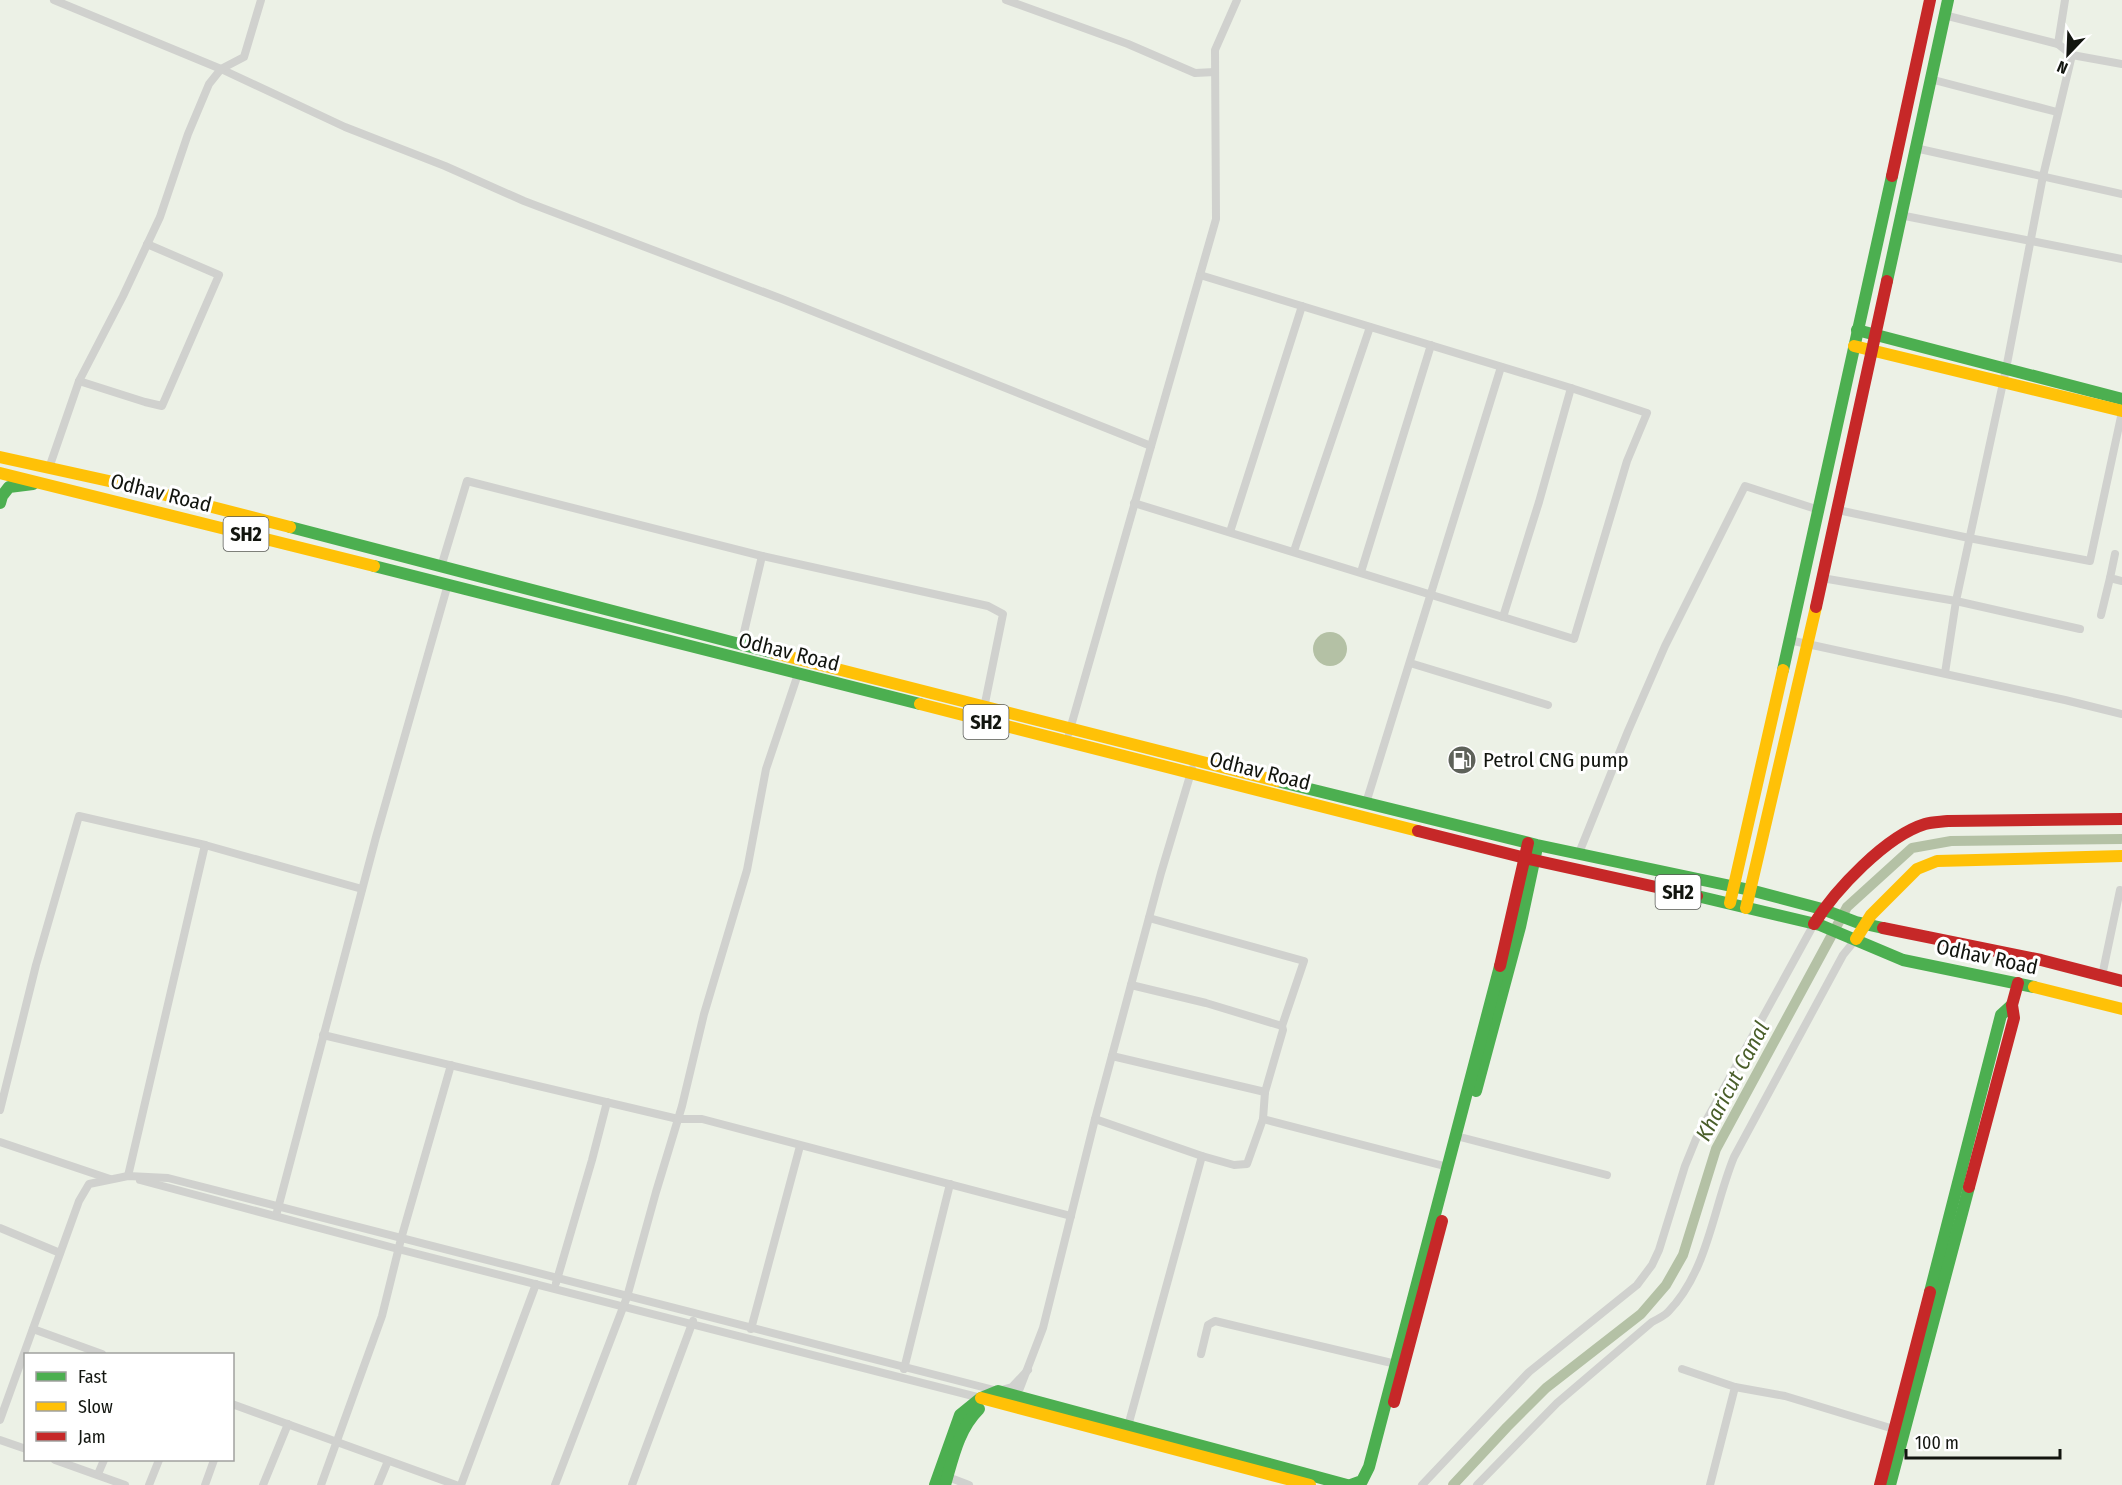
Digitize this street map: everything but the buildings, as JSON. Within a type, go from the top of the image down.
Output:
[{"type":"street","points":[[54,0],[221,69],[345,127],[445,166],[524,201],[792,303],[1151,446]]},
{"type":"street","points":[[1,498],[9,487],[44,483],[79,381],[160,217],[188,134],[209,84],[221,69],[244,57],[261,0]]},
{"type":"street","points":[[1006,0],[1128,44],[1195,73],[1215,72]]},
{"type":"street","points":[[1067,743],[1216,219],[1215,50],[1237,0]]},
{"type":"street","points":[[1730,903],[1732,886],[1819,510],[1930,0]]},
{"type":"street","points":[[1746,908],[1838,510],[1948,0]]},
{"type":"street","points":[[2058,44],[2065,0]]},
{"type":"street","points":[[1944,15],[2058,44],[2072,55],[2122,64]]},
{"type":"street","points":[[1945,673],[1956,601],[2006,369],[2043,176],[2072,55]]},
{"type":"street","points":[[1930,79],[2057,112]]},
{"type":"street","points":[[1915,148],[2122,194]]},
{"type":"street","points":[[1900,215],[2122,259]]},
{"type":"street","points":[[79,381],[145,402],[162,405],[219,275],[147,244]]},
{"type":"street","points":[[1134,503],[1574,639],[1627,461],[1647,413],[1200,275]]},
{"type":"street","points":[[1230,532],[1302,306]]},
{"type":"street","points":[[1294,551],[1370,327]]},
{"type":"street","points":[[1857,330],[2122,399]]},
{"type":"street","points":[[1361,572],[1431,345]]},
{"type":"street","points":[[1838,510],[2090,561],[2122,411],[1854,346]]},
{"type":"street","points":[[1366,803],[1501,367]]},
{"type":"street","points":[[1503,616],[1539,502],[1571,388]]},
{"type":"street","name":"SH2","points":[[44,483],[2,477],[3,458],[49,468]]},
{"type":"street","name":"Odhav Road","points":[[49,468],[138,488],[984,708],[1533,844],[1750,890],[1822,909]]},
{"type":"street","points":[[441,567],[467,481],[762,556],[988,606],[1003,614],[984,708]]},
{"type":"street","name":"Odhav Road","points":[[44,483],[1530,859],[1730,903],[1817,925],[1852,937],[1903,960],[2018,983],[2122,1009]]},
{"type":"street","points":[[1580,853],[1628,731],[1665,646],[1745,486],[1819,510]]},
{"type":"street","points":[[2101,615],[2115,554]]},
{"type":"street","points":[[741,645],[762,556]]},
{"type":"street","points":[[1822,578],[1956,601],[2080,629]]},
{"type":"street","points":[[2110,578],[2122,581]]},
{"type":"street","points":[[276,1216],[362,889],[448,584]]},
{"type":"street","points":[[1789,640],[2122,714]]},
{"type":"street","points":[[1410,663],[1548,705]]},
{"type":"street","points":[[555,1485],[627,1297],[678,1119],[704,1014],[747,870],[766,769],[798,674]]},
{"type":"street","points":[[964,1416],[1001,1396],[1028,1370],[1043,1328],[1095,1119],[1149,918],[1195,760]]},
{"type":"street","points":[[0,1110],[36,965],[79,816],[205,845],[362,889]]},
{"type":"street","points":[[1422,1485],[1529,1372],[1637,1285],[1652,1265],[1659,1251],[1685,1166],[1696,1139],[1817,925],[1822,909],[1886,848],[1924,824],[1948,821],[2122,819]]},
{"type":"street","points":[[1352,1484],[1375,1467],[1405,1366],[1520,927],[1533,844]]},
{"type":"street","points":[[128,1176],[205,845]]},
{"type":"street","points":[[1478,1485],[1557,1402],[1652,1322],[1667,1314],[1687,1287],[1698,1266],[1734,1157],[1860,923],[1917,869],[1937,861],[2122,856]]},
{"type":"street","points":[[1352,1484],[1369,1467],[1530,859]]},
{"type":"street","points":[[2102,976],[2120,890]]},
{"type":"street","name":"SH2","points":[[1822,909],[1860,923]]},
{"type":"street","points":[[1095,1119],[1234,1165],[1246,1164],[1263,1119],[1265,1092],[1283,1030],[1282,1026],[1304,961],[1149,918]]},
{"type":"street","name":"Odhav Road","points":[[1860,923],[2041,960],[2122,981]]},
{"type":"street","points":[[1880,1485],[1899,1431],[2014,1018],[2012,1005],[2018,983]]},
{"type":"street","points":[[1131,985],[1282,1026]]},
{"type":"street","points":[[323,1035],[678,1119],[702,1119],[1071,1216]]},
{"type":"street","points":[[1112,1056],[1265,1092]]},
{"type":"street","points":[[321,1485],[382,1316],[398,1248],[451,1065]]},
{"type":"street","points":[[555,1289],[607,1102]]},
{"type":"street","points":[[1263,1119],[1448,1167]]},
{"type":"street","points":[[1464,1138],[1607,1175]]},
{"type":"street","points":[[0,1142],[110,1179]]},
{"type":"street","points":[[751,1329],[800,1146]]},
{"type":"street","points":[[1128,1426],[1202,1156]]},
{"type":"street","points":[[128,1176],[962,1394],[981,1398],[1001,1396],[1352,1484]]},
{"type":"street","points":[[24,1353],[79,1201],[88,1184],[128,1176],[168,1178],[964,1384],[1310,1485]]},
{"type":"street","points":[[904,1369],[950,1184]]},
{"type":"street","points":[[0,1228],[60,1253]]},
{"type":"street","points":[[461,1485],[536,1284]]},
{"type":"street","points":[[632,1485],[694,1314]]},
{"type":"street","points":[[1200,1354],[1208,1325],[1215,1321],[1396,1364]]},
{"type":"street","points":[[33,1329],[87,1352]]},
{"type":"street","points":[[0,1420],[24,1354]]},
{"type":"street","points":[[1682,1369],[1735,1387],[1785,1396],[1899,1431]]},
{"type":"street","points":[[964,1384],[963,1430],[946,1481],[969,1485]]},
{"type":"street","points":[[1710,1485],[1735,1387]]},
{"type":"street","points":[[935,1485],[964,1416],[981,1398]]},
{"type":"street","points":[[234,1404],[388,1461],[435,1481],[456,1485]]},
{"type":"street","points":[[263,1485],[288,1424]]},
{"type":"street","points":[[1890,1485],[1899,1431]]},
{"type":"street","points":[[0,1440],[24,1448]]},
{"type":"street","points":[[58,1461],[125,1485]]},
{"type":"street","points":[[98,1474],[104,1461]]},
{"type":"street","points":[[149,1485],[159,1461]]},
{"type":"street","points":[[205,1485],[214,1461]]},
{"type":"street","points":[[378,1485],[388,1461]]},
{"type":"shaded area","points":[[1330,632],[1342,637],[1347,649],[1342,661],[1330,666],[1318,661],[1313,649],[1318,637]]},
{"type":"waterway","name":"Kharicut Canal","points":[[1453,1485],[1546,1388],[1641,1314],[1666,1285],[1683,1255],[1716,1149],[1847,907],[1912,848],[1951,841],[2122,839]]},
{"type":"traffic: fast","points":[[1887,281],[1948,0]]},
{"type":"traffic: fast","points":[[1783,670],[1892,176]]},
{"type":"traffic: fast","points":[[1857,330],[2122,399]]},
{"type":"traffic: fast","points":[[0,503],[9,487],[33,484]]},
{"type":"traffic: fast","points":[[290,527],[774,653]]},
{"type":"traffic: fast","points":[[374,566],[920,704]]},
{"type":"traffic: fast","points":[[1277,781],[1537,845],[1750,890],[1883,928]]},
{"type":"traffic: fast","points":[[1476,1091],[1520,927],[1536,852]]},
{"type":"traffic: fast","points":[[1697,896],[1820,925],[1903,960],[2034,987]]},
{"type":"traffic: fast","points":[[1351,1485],[1362,1481],[1369,1467],[1500,966]]},
{"type":"traffic: fast","points":[[1930,1292],[2001,1015],[2012,1005]]},
{"type":"traffic: fast","points":[[1890,1485],[1969,1187]]},
{"type":"traffic: fast","points":[[935,1485],[960,1415],[981,1398],[998,1391],[1347,1485]]},
{"type":"traffic: fast","points":[[945,1485],[961,1435],[979,1409]]},
{"type":"traffic: slow","points":[[1854,346],[2122,411]]},
{"type":"traffic: slow","points":[[0,457],[127,485],[290,527]]},
{"type":"traffic: slow","points":[[0,473],[374,566]]},
{"type":"traffic: slow","points":[[1746,908],[1816,607]]},
{"type":"traffic: slow","points":[[774,653],[1277,781]]},
{"type":"traffic: slow","points":[[1730,903],[1783,670]]},
{"type":"traffic: slow","points":[[920,704],[1418,831]]},
{"type":"traffic: slow","points":[[1856,939],[1871,915],[1917,869],[1937,861],[2122,856]]},
{"type":"traffic: slow","points":[[2034,987],[2122,1009]]},
{"type":"traffic: slow","points":[[981,1398],[1310,1485]]},
{"type":"traffic: jam","points":[[1892,176],[1930,0]]},
{"type":"traffic: jam","points":[[1816,607],[1887,281]]},
{"type":"traffic: jam","points":[[1814,924],[1848,881],[1878,852],[1910,830],[1925,824],[1948,821],[2122,819]]},
{"type":"traffic: jam","points":[[1418,831],[1525,858],[1697,896]]},
{"type":"traffic: jam","points":[[1500,966],[1528,843]]},
{"type":"traffic: jam","points":[[1883,928],[2041,960],[2122,981]]},
{"type":"traffic: jam","points":[[1969,1187],[2014,1018],[2012,1005],[2018,983]]},
{"type":"traffic: jam","points":[[1394,1402],[1442,1221]]},
{"type":"traffic: jam","points":[[1880,1485],[1930,1292]]},
{"type":"place","name":"Petrol CNG pump","points":[[1462,760]]}]
